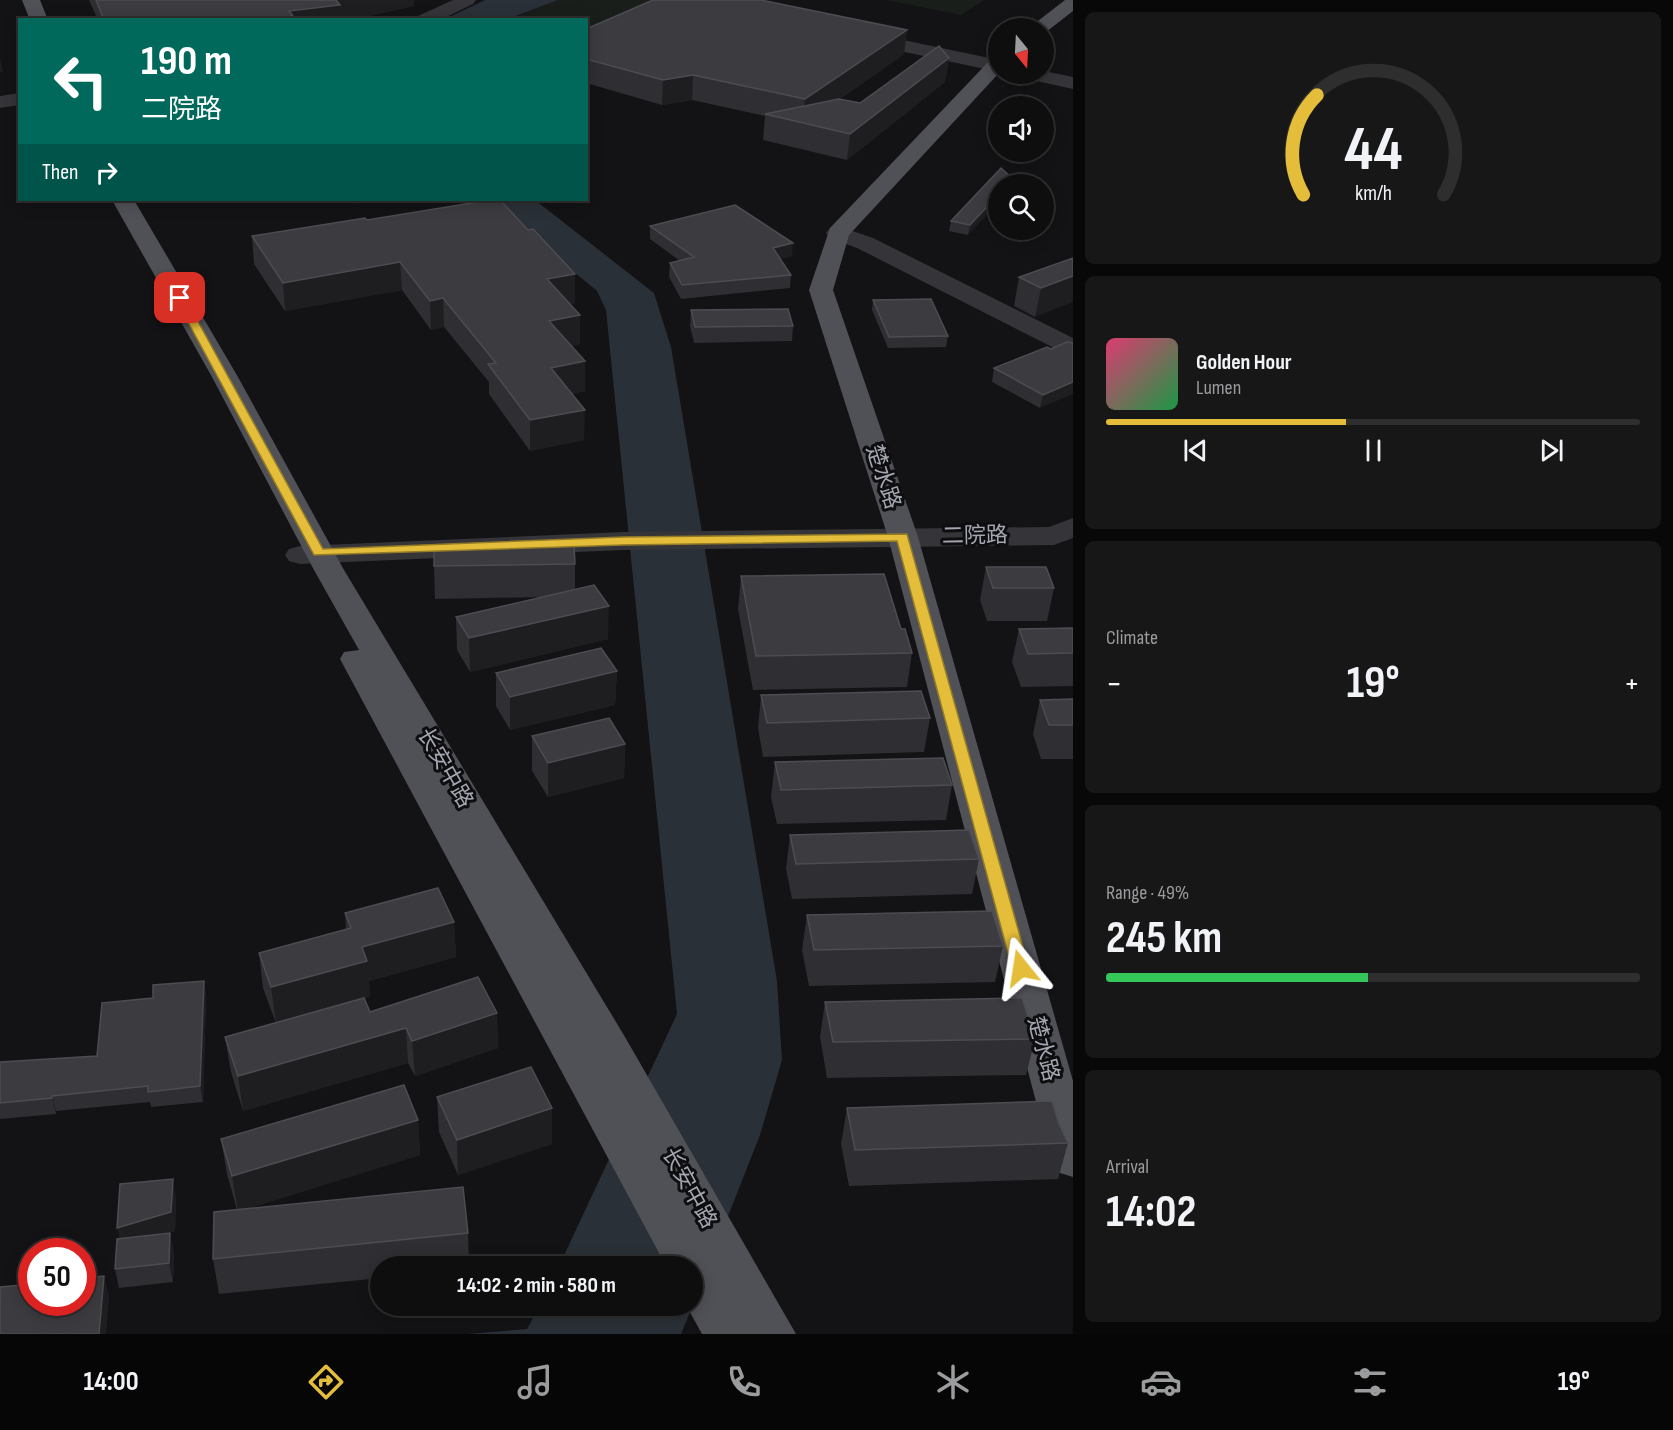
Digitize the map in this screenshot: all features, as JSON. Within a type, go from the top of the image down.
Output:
[{"type":"main road","points":[[16,0],[22,18]]},
{"type":"main road","points":[[31,0],[38,18]]},
{"type":"main road","points":[[1053,18],[1073,2]]},
{"type":"main road","name":"楚水路","points":[[988,76],[838,233],[821,290],[903,537],[1073,1159]]},
{"type":"main road","name":"长安中路","points":[[106,201],[598,1063],[708,1283],[772,1334]]},
{"type":"main road","name":"长安中路","points":[[124,201],[225,377],[309,554]]},
{"type":"street","points":[[428,18],[467,0]]},
{"type":"street","points":[[847,34],[988,63]]},
{"type":"street","points":[[1054,79],[1073,83]]},
{"type":"street","points":[[0,102],[18,99]]},
{"type":"street","points":[[838,233],[865,243],[1073,348]]},
{"type":"street","name":"二院路","points":[[309,554],[623,541],[1054,536],[1073,527]]},
{"type":"shaded area","points":[[485,0],[558,0],[511,18],[447,18]]},
{"type":"shaded area","points":[[558,0],[652,0],[588,28],[588,18],[513,18]]},
{"type":"shaded area","points":[[887,0],[984,0],[961,15]]},
{"type":"shaded area","points":[[488,201],[536,201],[654,293],[671,347],[777,981],[782,1060],[760,1135],[703,1280],[703,1256],[564,1256],[677,1014],[606,310],[597,291]]},
{"type":"shaded area","points":[[534,1316],[688,1316],[681,1334],[467,1334],[527,1329]]},
{"type":"building","points":[[96,0],[336,0],[340,5],[289,11],[293,16],[278,18],[103,18]]},
{"type":"building","points":[[653,0],[761,0],[907,30],[805,99],[693,75],[663,80],[588,60],[588,28]]},
{"type":"building","points":[[939,46],[949,58],[850,134],[765,114],[839,99],[860,103]]},
{"type":"building","points":[[1001,168],[1008,174],[995,174]]},
{"type":"building","points":[[988,182],[988,206],[970,225],[951,221]]},
{"type":"building","points":[[484,201],[501,201],[528,230],[533,229],[575,274],[547,279],[580,315],[549,321],[585,361],[551,368],[585,410],[530,420],[488,364],[496,363],[443,298],[430,301],[400,262],[283,283],[252,236],[365,218],[367,220]]},
{"type":"building","points":[[735,205],[793,243],[773,248],[791,275],[682,285],[670,263],[694,257],[650,226]]},
{"type":"building","points":[[1073,258],[1073,276],[1041,288],[1019,277]]},
{"type":"building","points":[[931,299],[948,336],[889,337],[873,300]]},
{"type":"building","points":[[788,309],[793,326],[695,327],[691,310]]},
{"type":"building","points":[[1067,342],[1073,343],[1073,382],[1043,395],[994,368],[1047,347],[1051,349]]},
{"type":"building","points":[[574,544],[575,564],[434,566],[434,546]]},
{"type":"building","points":[[986,567],[1046,567],[1054,588],[993,588]]},
{"type":"building","points":[[884,574],[901,629],[905,629],[912,653],[756,656],[741,576]]},
{"type":"building","points":[[594,585],[609,606],[469,638],[456,617]]},
{"type":"building","points":[[1073,628],[1073,653],[1028,654],[1019,629]]},
{"type":"building","points":[[601,648],[617,671],[510,697],[496,673]]},
{"type":"building","points":[[921,691],[930,718],[767,723],[761,695]]},
{"type":"building","points":[[1073,699],[1073,725],[1049,725],[1040,700]]},
{"type":"building","points":[[609,718],[625,744],[548,763],[532,736]]},
{"type":"building","points":[[943,758],[952,785],[781,790],[775,762]]},
{"type":"building","points":[[969,830],[979,859],[796,864],[790,835]]},
{"type":"building","points":[[438,888],[454,922],[362,947],[367,961],[271,987],[259,953],[351,928],[345,913]]},
{"type":"building","points":[[992,911],[1003,946],[814,950],[807,915]]},
{"type":"building","points":[[478,977],[497,1013],[412,1041],[406,1028],[238,1076],[225,1037],[364,998],[370,1012]]},
{"type":"building","points":[[204,981],[200,1086],[148,1092],[148,1086],[0,1103],[0,1062],[97,1056],[102,1003],[153,998],[153,985]]},
{"type":"building","points":[[1022,998],[1035,1039],[833,1042],[825,1002]]},
{"type":"building","points":[[531,1067],[552,1108],[457,1140],[437,1097]]},
{"type":"building","points":[[404,1085],[418,1120],[232,1176],[221,1139]]},
{"type":"building","points":[[1052,1101],[1068,1143],[855,1150],[847,1108]]},
{"type":"building","points":[[173,1179],[171,1212],[117,1228],[120,1184]]},
{"type":"building","points":[[463,1187],[468,1233],[213,1259],[214,1212]]},
{"type":"building","points":[[170,1233],[169,1263],[115,1269],[117,1239]]},
{"type":"building","points":[[104,1276],[99,1334],[0,1334],[0,1287],[18,1285],[18,1316],[96,1316],[96,1277]]},
{"type":"route","points":[[180,298],[319,553],[623,541],[903,537],[1021,968]]}]
